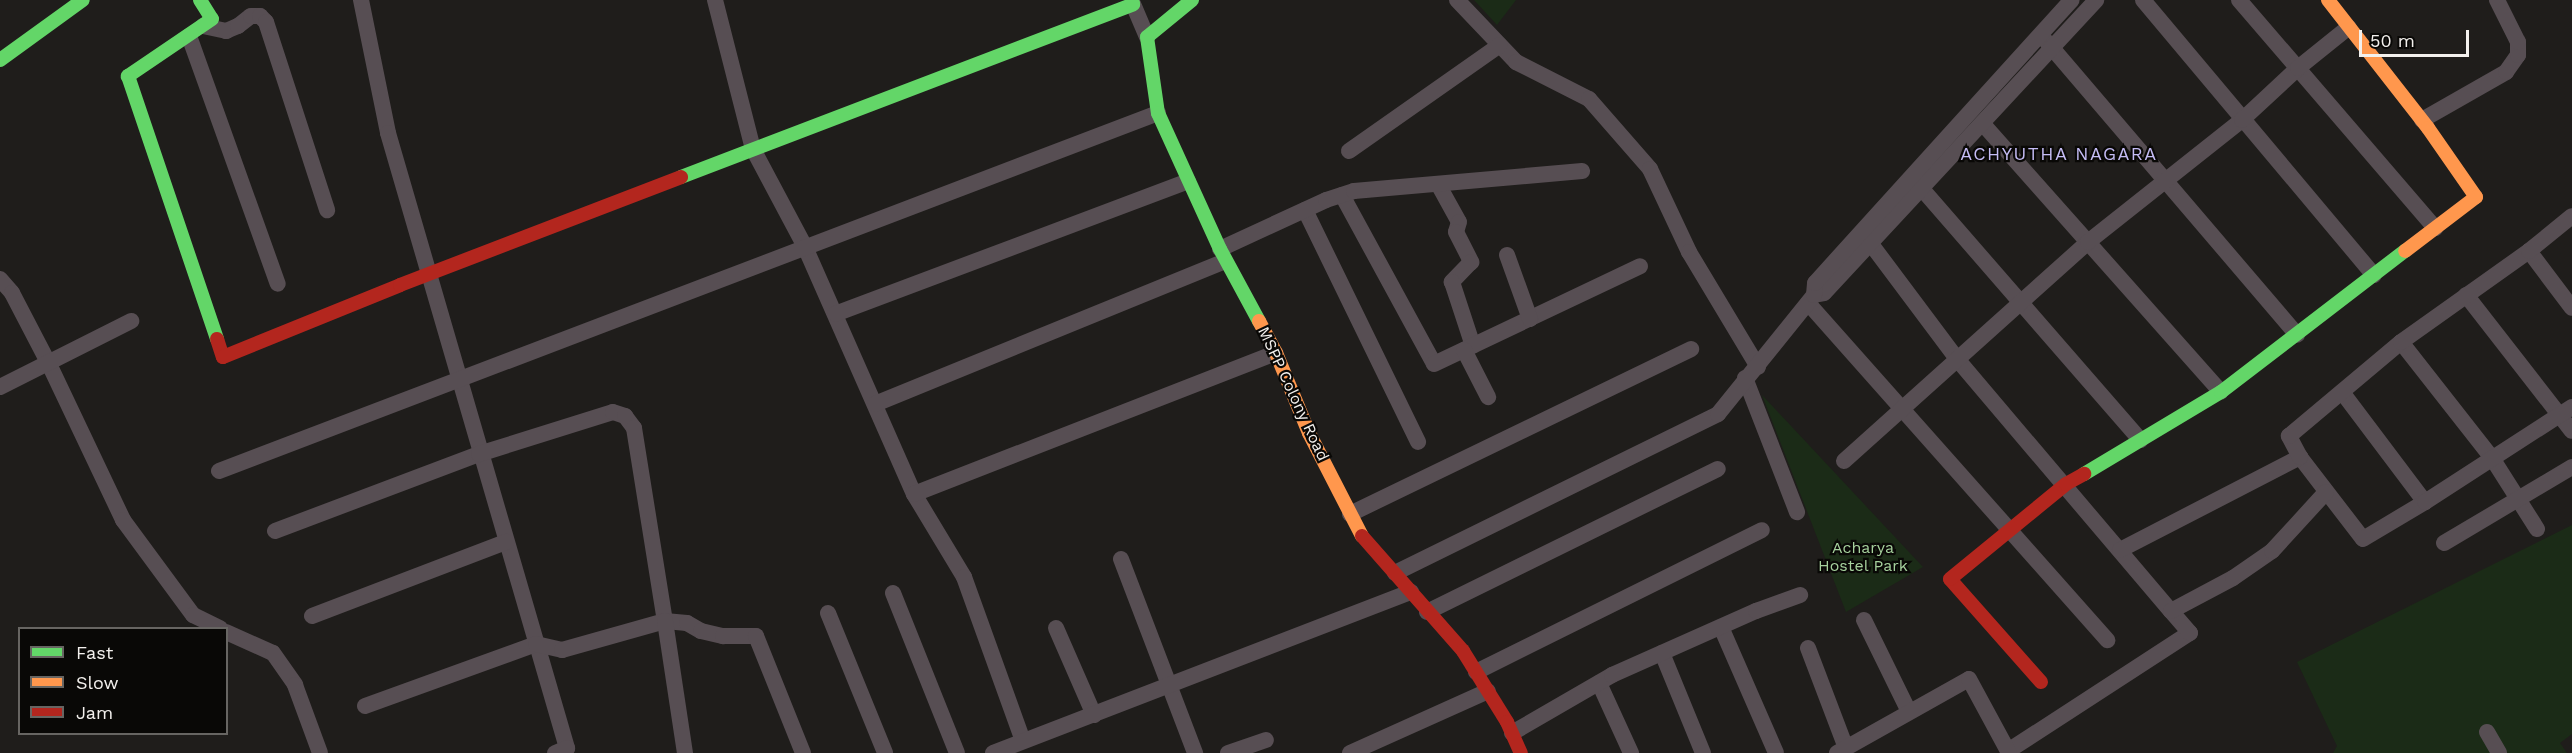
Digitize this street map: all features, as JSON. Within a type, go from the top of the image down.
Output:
[{"type":"street","points":[[0,60],[83,0]]},
{"type":"street","points":[[200,0],[212,19],[128,76],[223,357],[429,273],[1132,2]]},
{"type":"street","points":[[361,0],[388,133],[536,644],[563,751]]},
{"type":"street","points":[[715,0],[753,149],[806,247],[915,494],[964,578],[1023,741]]},
{"type":"street","points":[[1148,37],[1192,0]]},
{"type":"street","points":[[1457,0],[1516,62],[1589,99],[1650,169],[1689,252],[1752,372],[1797,512]]},
{"type":"street","points":[[1811,299],[1824,293],[1871,244],[1917,183],[2072,0]]},
{"type":"street","points":[[1395,573],[1718,414],[1811,299],[1815,283],[1917,183],[1983,124],[2096,0]]},
{"type":"street","points":[[2143,0],[2374,275]]},
{"type":"street","points":[[2239,0],[2435,228]]},
{"type":"street","points":[[2041,682],[1950,579],[2066,484],[2221,392],[2476,197],[2422,120],[2328,0]]},
{"type":"street","points":[[2422,120],[2506,72],[2518,55],[2518,42],[2497,0]]},
{"type":"street","name":"MSPP Colony Road","points":[[1132,2],[1148,37],[1158,113],[1222,255],[1276,353],[1309,433],[1350,514],[1366,543],[1463,651],[1512,733],[1521,753]]},
{"type":"street","points":[[203,26],[226,31],[238,26],[251,16],[260,16],[266,22],[327,210]]},
{"type":"street","points":[[1844,461],[1900,408],[2088,242],[2242,120],[2298,68],[2349,27]]},
{"type":"street","points":[[2040,35],[2054,48],[2297,335]]},
{"type":"street","points":[[189,36],[278,284]]},
{"type":"street","points":[[1349,151],[1500,45]]},
{"type":"street","points":[[219,471],[1158,113]]},
{"type":"street","points":[[1983,124],[2221,392]]},
{"type":"street","points":[[875,404],[1222,255],[1305,210],[1354,191],[1582,171]]},
{"type":"street","points":[[835,314],[1188,181]]},
{"type":"street","points":[[1917,183],[2140,440]]},
{"type":"street","points":[[1438,184],[1459,222],[1456,232],[1471,262],[1452,282],[1468,348],[1488,397]]},
{"type":"street","points":[[1342,195],[1434,364],[1640,266]]},
{"type":"street","points":[[1305,210],[1418,442]]},
{"type":"street","points":[[2566,410],[2425,502],[2363,539],[2300,457],[2289,436],[2401,342],[2529,251],[2572,216]]},
{"type":"street","points":[[1808,648],[1841,750],[1969,679],[2008,752],[2190,633],[2066,484],[1957,359],[1871,244]]},
{"type":"street","points":[[2529,251],[2572,308]]},
{"type":"street","points":[[1507,255],[1530,319]]},
{"type":"street","points":[[0,279],[12,293],[49,364],[123,520],[193,615],[218,627]]},
{"type":"street","points":[[2466,296],[2566,410],[2572,431]]},
{"type":"street","points":[[1811,299],[1900,408],[2107,640]]},
{"type":"street","points":[[0,387],[131,321]]},
{"type":"street","points":[[2401,342],[2492,458],[2538,529]]},
{"type":"street","points":[[1350,514],[1691,349]]},
{"type":"street","points":[[915,494],[1276,353]]},
{"type":"street","points":[[2342,392],[2425,502]]},
{"type":"street","points":[[275,531],[479,453],[613,412],[625,416],[634,428],[685,753]]},
{"type":"street","points":[[2120,550],[2300,457]]},
{"type":"street","points":[[2444,543],[2572,467]]},
{"type":"street","points":[[1427,612],[1718,469]]},
{"type":"street","points":[[2171,611],[2234,578],[2272,551],[2326,492]]},
{"type":"street","points":[[1476,672],[1761,530]]},
{"type":"street","points":[[312,616],[506,542]]},
{"type":"street","points":[[1121,559],[1195,753]]},
{"type":"street","points":[[993,753],[1411,592]]},
{"type":"street","points":[[893,593],[957,753]]},
{"type":"street","points":[[1512,733],[1599,682],[1721,627],[1800,595]]},
{"type":"street","points":[[828,613],[885,753]]},
{"type":"street","points":[[1863,620],[1909,712]]},
{"type":"street","points":[[365,706],[536,644],[562,650],[665,621],[687,623],[700,631],[723,636],[756,636],[803,753]]},
{"type":"street","points":[[1721,627],[1776,753]]},
{"type":"street","points":[[1056,628],[1094,715]]},
{"type":"street","points":[[228,633],[273,653],[295,685],[320,753]]},
{"type":"street","points":[[1662,653],[1703,753]]},
{"type":"street","points":[[1599,682],[1631,753]]},
{"type":"street","points":[[1350,753],[1488,691]]},
{"type":"street","points":[[2487,732],[2499,753]]},
{"type":"street","points":[[1228,753],[1266,740]]},
{"type":"green space","points":[[1474,0],[1516,0],[1497,25]]},
{"type":"green space","name":"Acharya Hostel Park","points":[[1762,395],[1923,567],[1846,612]]},
{"type":"green space","points":[[2572,525],[2572,734],[2560,743],[2567,753],[2333,753],[2337,746],[2297,662]]},
{"type":"traffic: fast","points":[[0,60],[83,0]]},
{"type":"traffic: fast","points":[[200,0],[212,19],[128,76],[217,339]]},
{"type":"traffic: fast","points":[[681,177],[1133,4],[1132,0]]},
{"type":"traffic: fast","points":[[1192,0],[1147,37],[1158,113],[1220,249],[1259,321]]},
{"type":"traffic: fast","points":[[2084,474],[2221,392],[2405,251]]},
{"type":"traffic: slow","points":[[2328,0],[2428,128],[2476,197],[2405,251]]},
{"type":"traffic: slow","points":[[1259,321],[1276,353],[1309,433],[1362,536]]},
{"type":"traffic: jam","points":[[217,339],[223,357],[400,285],[681,177]]},
{"type":"traffic: jam","points":[[2041,682],[1950,579],[2066,484],[2084,474]]},
{"type":"traffic: jam","points":[[1362,536],[1463,651],[1507,722],[1521,753]]},
{"type":"district","name":"ACHYUTHA NAGARA","points":[[2059,154]]}]
